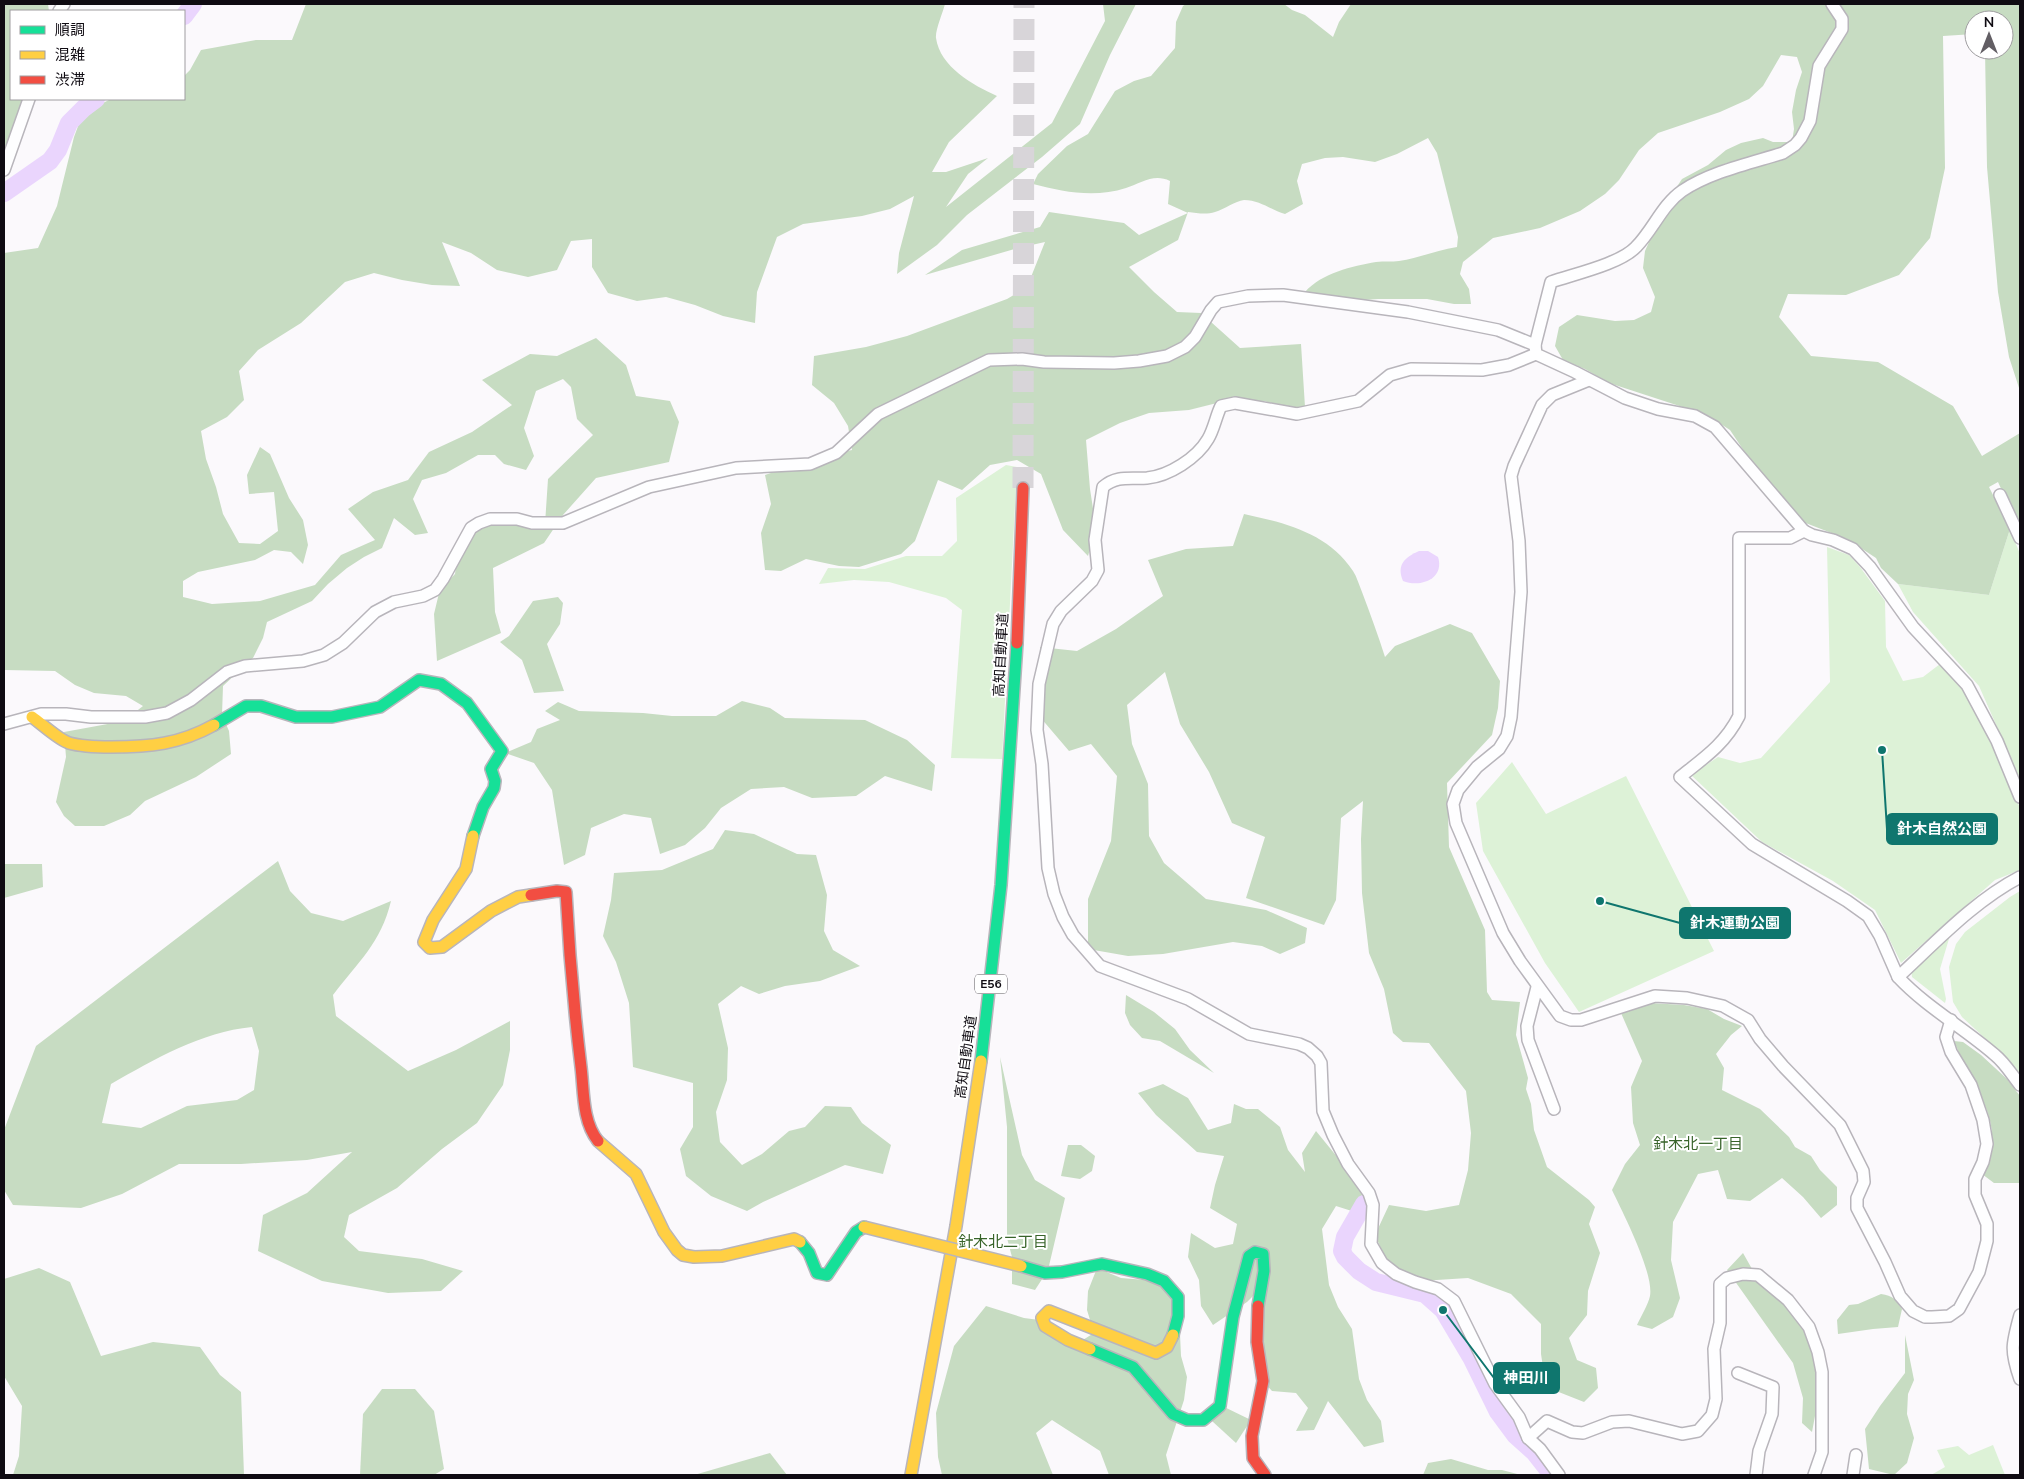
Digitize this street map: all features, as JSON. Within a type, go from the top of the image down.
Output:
[{"type":"main road","name":"高知自動車道","points":[[911,1475],[962,1191],[987,1016],[1001,897],[1017,667],[1023,488]]},
{"type":"main road","points":[[32,718],[68,743],[93,747],[148,747],[181,740],[198,734],[246,706],[261,706],[296,717],[332,717],[380,707],[419,680],[441,684],[467,702],[502,751],[491,770],[495,781],[494,788],[483,807],[475,828],[466,869],[433,920],[424,942],[430,948],[442,947],[490,910],[518,897],[557,890],[566,892],[576,1033],[584,1098],[592,1132],[603,1147],[628,1165],[638,1175],[671,1244],[681,1254],[692,1257],[721,1256],[794,1239],[800,1241],[808,1250],[817,1273],[827,1275],[856,1232],[864,1227],[1046,1272],[1062,1272],[1102,1264],[1147,1274],[1164,1281],[1178,1296],[1178,1316],[1173,1336],[1166,1347],[1156,1353],[1049,1312],[1042,1318],[1046,1326],[1068,1340],[1133,1367],[1173,1414],[1188,1420],[1203,1420],[1220,1406],[1233,1317],[1249,1256],[1255,1252],[1263,1254],[1264,1271],[1258,1303],[1258,1342],[1264,1381],[1252,1436],[1253,1458],[1265,1475]]},
{"type":"street","points":[[1559,1475],[1540,1449],[1528,1438],[1519,1417],[1495,1384],[1454,1301],[1438,1288],[1415,1282],[1396,1274],[1382,1263],[1371,1244],[1373,1205],[1369,1193],[1348,1164],[1323,1111],[1321,1063],[1317,1056],[1308,1048],[1299,1044],[1249,1034],[1188,999],[1100,966],[1073,935],[1054,894],[1048,868],[1042,764],[1037,730],[1039,684],[1053,624],[1061,611],[1092,581],[1098,570],[1094,540],[1103,487],[1111,480],[1149,478],[1174,469],[1196,452],[1209,438],[1221,406],[1235,404],[1297,414],[1358,401],[1390,375],[1411,369],[1482,370],[1509,365],[1535,350],[1551,282],[1609,263],[1636,248],[1671,200],[1699,181],[1783,153],[1795,145],[1810,121],[1819,66],[1842,29],[1842,19],[1832,4]]},
{"type":"street","points":[[4,170],[29,100]]},
{"type":"street","points":[[4,724],[32,718],[41,714],[66,714],[91,718],[145,718],[167,713],[191,700],[227,672],[245,666],[303,661],[324,654],[344,644],[375,612],[394,602],[423,596],[435,590],[471,528],[479,523],[490,519],[517,519],[532,523],[564,523],[649,486],[736,468],[810,464],[836,453],[878,414],[989,360],[1022,359],[1044,362],[1114,363],[1167,356],[1185,347],[1195,337],[1218,302],[1248,296],[1283,295],[1408,312],[1498,330],[1625,398],[1658,409],[1695,416],[1715,427],[1804,531],[1833,540],[1853,549],[1870,567],[1914,627],[1967,685],[1997,741],[2020,797]]},
{"type":"street","points":[[1589,380],[1552,395],[1542,405],[1514,466],[1511,476],[1519,540],[1521,592],[1511,717],[1507,736],[1499,750],[1477,767],[1458,790],[1453,804],[1456,823],[1503,933],[1537,987],[1560,1016],[1571,1020],[1581,1020],[1655,996],[1687,998],[1723,1006],[1748,1020],[1760,1039],[1783,1066],[1840,1125],[1862,1171],[1864,1182],[1857,1198],[1857,1208],[1900,1296],[1913,1311],[1925,1317],[1949,1316],[1959,1309],[1979,1272],[1988,1241],[1987,1224],[1975,1195],[1975,1179],[1983,1162],[1987,1144],[1984,1120],[1971,1085],[1951,1052],[1946,1037],[1951,1020]]},
{"type":"street","points":[[2000,495],[2020,538]]},
{"type":"street","points":[[1804,531],[1790,538],[1739,538],[1740,716],[1731,732],[1721,744],[1680,777],[1752,844],[1847,901],[1868,916],[1880,936],[1898,977],[1913,993],[1997,1056],[2020,1084]]},
{"type":"street","points":[[1898,977],[1961,919],[2003,886],[2020,877]]},
{"type":"street","points":[[1537,987],[1527,1026],[1528,1040],[1554,1109]]},
{"type":"street","points":[[1528,1438],[1547,1421],[1572,1432],[1583,1433],[1612,1422],[1629,1421],[1682,1434],[1698,1431],[1712,1415],[1716,1399],[1714,1349],[1720,1324],[1720,1284],[1727,1278],[1743,1274],[1758,1275],[1788,1300],[1809,1327],[1818,1352],[1822,1372],[1822,1452],[1814,1475]]},
{"type":"street","points":[[2020,1315],[2012,1342],[2015,1363],[2020,1379]]},
{"type":"street","points":[[1738,1373],[1774,1387],[1772,1414],[1759,1451],[1756,1475]]},
{"type":"street","points":[[1853,1475],[1856,1455]]},
{"type":"green space","points":[[4,4],[48,4],[49,10],[10,10],[10,100],[26,100],[4,153]]},
{"type":"green space","points":[[306,4],[945,4],[936,35],[944,58],[959,74],[997,96],[949,142],[932,172],[946,172],[988,158],[968,174],[946,207],[1052,123],[1105,21],[1103,4],[1136,4],[1110,55],[1080,124],[1042,157],[967,215],[937,245],[897,274],[899,253],[914,196],[890,209],[862,216],[803,224],[777,237],[757,292],[755,323],[723,316],[695,305],[666,297],[637,301],[608,293],[592,267],[592,239],[571,241],[557,270],[528,277],[497,270],[471,253],[442,242],[460,286],[432,285],[374,273],[345,282],[301,323],[258,350],[239,371],[244,400],[227,417],[201,431],[206,459],[223,514],[239,543],[260,544],[278,531],[274,492],[249,494],[247,475],[260,447],[270,454],[289,498],[303,520],[308,545],[303,564],[291,552],[274,550],[255,560],[198,572],[183,581],[183,597],[212,604],[260,601],[315,585],[341,555],[375,540],[348,509],[373,492],[408,480],[429,452],[472,432],[512,405],[482,380],[530,354],[557,356],[596,338],[626,365],[636,396],[670,401],[679,422],[669,462],[596,478],[563,515],[544,543],[493,568],[495,612],[501,633],[437,661],[434,614],[440,589],[455,574],[459,540],[493,521],[545,524],[548,479],[593,435],[577,419],[571,387],[563,379],[536,391],[524,428],[534,456],[526,470],[504,464],[495,455],[478,455],[446,473],[422,480],[413,499],[428,533],[415,535],[394,518],[382,548],[347,568],[312,601],[267,622],[263,638],[253,658],[223,686],[222,715],[229,731],[231,754],[196,777],[145,801],[130,815],[104,826],[75,826],[64,816],[56,802],[66,757],[64,732],[124,721],[143,706],[126,696],[94,693],[75,685],[55,671],[4,670],[4,253],[38,248],[57,206],[74,137],[83,113],[109,100],[185,100],[185,75],[190,70],[201,50],[256,40],[292,40]]},
{"type":"green space","points":[[1186,4],[1284,4],[1292,10],[1305,15],[1333,37],[1339,22],[1351,4],[2020,4],[2020,391],[2009,357],[1998,292],[1987,167],[1985,60],[2014,60],[2014,10],[1964,10],[1964,35],[1943,36],[1945,168],[1930,238],[1899,275],[1846,295],[1788,294],[1779,317],[1811,356],[1878,362],[1953,406],[1982,456],[2020,433],[2020,530],[1998,482],[1989,487],[2010,529],[1989,595],[1898,584],[1881,568],[1876,558],[1847,539],[1803,522],[1781,494],[1756,469],[1730,430],[1707,415],[1609,383],[1585,369],[1563,360],[1555,346],[1559,327],[1577,315],[1615,321],[1634,320],[1651,312],[1655,297],[1643,268],[1645,251],[1668,200],[1682,179],[1708,165],[1726,150],[1741,143],[1763,138],[1773,142],[1792,142],[1794,129],[1792,112],[1802,72],[1797,57],[1781,55],[1763,86],[1749,99],[1720,112],[1658,133],[1639,150],[1619,180],[1605,194],[1580,211],[1540,228],[1493,238],[1463,262],[1460,274],[1469,289],[1471,304],[1454,304],[1427,299],[1378,299],[1323,303],[1305,292],[1312,285],[1338,271],[1376,262],[1406,260],[1457,247],[1458,237],[1437,153],[1428,138],[1397,154],[1375,162],[1343,157],[1325,158],[1302,164],[1297,181],[1303,204],[1285,214],[1250,200],[1237,202],[1212,213],[1188,213],[1168,204],[1170,181],[1158,178],[1103,193],[1079,193],[1033,184],[1038,174],[1067,146],[1088,134],[1115,91],[1134,81],[1151,76],[1175,48],[1176,22],[1183,6]]},
{"type":"green space","points":[[1049,212],[1124,223],[1139,235],[1188,213],[1178,240],[1129,267],[1177,312],[1201,313],[1240,348],[1301,344],[1305,407],[1294,409],[1264,401],[1221,402],[1189,410],[1149,413],[1120,423],[1086,440],[1090,489],[1096,528],[1088,556],[1063,530],[1041,474],[1017,460],[990,465],[962,490],[938,480],[915,541],[901,554],[859,567],[839,566],[806,559],[781,571],[765,570],[761,533],[771,504],[765,475],[818,457],[852,450],[848,426],[834,403],[812,385],[814,356],[866,347],[907,336],[1007,299],[1027,287],[1045,242],[925,275],[962,250],[1040,227]]},
{"type":"green space","points":[[1006,465],[1017,467],[1002,759],[951,758],[962,610],[946,598],[889,582],[854,580],[819,584],[828,568],[865,569],[906,556],[942,556],[957,541],[956,498]]},
{"type":"green space","points":[[1244,514],[1275,521],[1304,532],[1331,547],[1343,558],[1357,578],[1385,657],[1395,646],[1450,624],[1472,633],[1500,681],[1498,708],[1492,735],[1447,783],[1449,847],[1485,930],[1487,992],[1492,1000],[1520,1002],[1516,1035],[1528,1078],[1526,1089],[1531,1104],[1534,1130],[1547,1167],[1589,1200],[1595,1207],[1589,1224],[1600,1253],[1588,1291],[1587,1315],[1569,1338],[1577,1360],[1596,1368],[1598,1388],[1584,1402],[1546,1387],[1541,1354],[1541,1324],[1511,1294],[1468,1278],[1421,1281],[1387,1262],[1375,1235],[1389,1205],[1426,1211],[1459,1205],[1468,1170],[1471,1133],[1466,1091],[1429,1043],[1403,1042],[1393,1033],[1384,989],[1369,953],[1362,893],[1361,839],[1363,801],[1341,818],[1336,900],[1324,925],[1246,898],[1265,837],[1232,823],[1209,772],[1180,724],[1165,672],[1127,705],[1132,744],[1148,784],[1149,836],[1164,863],[1206,899],[1266,910],[1307,928],[1305,943],[1280,954],[1262,946],[1233,942],[1163,954],[1128,956],[1088,949],[1088,899],[1111,841],[1117,776],[1091,744],[1069,751],[1040,717],[1040,647],[1077,651],[1116,629],[1163,596],[1148,560],[1186,549],[1233,546]]},
{"type":"green space","points":[[2010,529],[2020,554],[2020,779],[1979,686],[1913,612],[1898,584],[1989,595]]},
{"type":"green space","points":[[1827,547],[1849,555],[1885,601],[1886,647],[1903,681],[1923,677],[1940,664],[1964,688],[1993,743],[2020,808],[2020,870],[1995,880],[1901,963],[1875,910],[1833,881],[1762,842],[1691,775],[1718,757],[1740,763],[1761,758],[1830,682]]},
{"type":"green space","points":[[558,597],[563,603],[560,624],[547,644],[564,691],[534,693],[522,660],[500,642],[509,636],[533,601]]},
{"type":"green space","points":[[742,701],[770,708],[785,718],[865,720],[907,740],[935,765],[932,791],[885,776],[856,796],[812,798],[784,787],[751,789],[721,808],[705,828],[685,845],[660,854],[651,818],[624,814],[591,828],[585,855],[564,865],[552,790],[534,763],[505,753],[531,742],[537,729],[560,720],[545,711],[558,702],[579,711],[672,716],[716,716]]},
{"type":"green space","points":[[1512,762],[1546,814],[1626,776],[1714,951],[1579,1012],[1545,963],[1483,851],[1476,803]]},
{"type":"green space","points":[[725,830],[754,834],[797,854],[816,855],[827,895],[824,931],[833,950],[860,966],[820,981],[785,986],[759,994],[741,986],[718,1004],[728,1048],[727,1080],[716,1112],[720,1142],[742,1165],[762,1154],[789,1131],[805,1127],[825,1106],[851,1107],[862,1123],[891,1145],[883,1174],[845,1165],[747,1211],[711,1196],[686,1176],[680,1149],[693,1127],[693,1083],[633,1067],[629,1003],[616,962],[603,936],[611,900],[614,873],[662,870],[713,849]]},
{"type":"green space","points":[[278,861],[290,891],[311,913],[343,921],[391,901],[387,916],[375,940],[333,995],[336,1016],[408,1071],[456,1050],[510,1021],[510,1050],[503,1085],[477,1123],[442,1149],[397,1188],[349,1215],[344,1237],[359,1251],[422,1259],[463,1271],[441,1291],[388,1293],[322,1281],[258,1251],[263,1215],[307,1193],[352,1152],[307,1160],[241,1164],[179,1164],[122,1194],[81,1208],[13,1205],[4,1190],[4,1130],[36,1046]],"holes":[[[252,1027],[259,1051],[254,1090],[237,1100],[187,1106],[141,1128],[102,1123],[111,1084],[179,1048],[215,1034]]]},
{"type":"green space","points":[[4,864],[42,864],[43,887],[4,898]]},
{"type":"green space","points":[[2020,891],[2020,1076],[2001,1053],[1962,1017],[1953,1002],[1949,967],[1956,944],[1965,932]]},
{"type":"green space","points":[[1951,932],[1940,969],[1946,999],[1945,1003],[1912,977],[1911,968]]},
{"type":"green space","points":[[1126,995],[1154,1012],[1175,1029],[1190,1050],[1214,1073],[1160,1041],[1142,1038],[1130,1025],[1125,1013]]},
{"type":"green space","points":[[1650,1003],[1684,1005],[1707,1009],[1724,1019],[1742,1026],[1731,1035],[1716,1054],[1724,1068],[1722,1090],[1760,1109],[1789,1137],[1795,1147],[1811,1156],[1820,1170],[1837,1187],[1837,1205],[1821,1218],[1803,1197],[1782,1178],[1750,1201],[1727,1199],[1718,1170],[1698,1174],[1673,1222],[1671,1260],[1680,1298],[1673,1317],[1652,1329],[1637,1325],[1650,1296],[1650,1286],[1643,1258],[1612,1190],[1625,1164],[1640,1145],[1633,1123],[1631,1087],[1642,1061],[1621,1013]]},
{"type":"green space","points":[[1954,1041],[1963,1042],[1981,1055],[2007,1079],[2020,1096],[2020,1183],[1994,1183],[1982,1174],[1992,1141],[1992,1129],[1984,1103]]},
{"type":"green space","points":[[1000,1057],[1022,1155],[1035,1180],[1065,1198],[1048,1270],[1035,1290],[1012,1284],[1012,1257],[1007,1238],[1007,1127]]},
{"type":"green space","points":[[1163,1084],[1188,1098],[1208,1130],[1231,1123],[1234,1104],[1246,1109],[1258,1109],[1280,1127],[1288,1150],[1305,1172],[1302,1153],[1316,1131],[1365,1191],[1358,1213],[1336,1206],[1322,1229],[1329,1285],[1338,1307],[1352,1329],[1359,1379],[1367,1400],[1381,1421],[1384,1442],[1364,1447],[1328,1401],[1314,1430],[1296,1431],[1308,1408],[1296,1393],[1272,1391],[1261,1379],[1253,1296],[1213,1325],[1201,1306],[1199,1280],[1188,1257],[1191,1233],[1215,1248],[1233,1244],[1237,1224],[1210,1208],[1224,1156],[1197,1152],[1156,1115],[1138,1093]]},
{"type":"green space","points":[[1068,1145],[1081,1145],[1095,1156],[1092,1171],[1080,1179],[1061,1176]]},
{"type":"green space","points":[[1743,1253],[1756,1276],[1785,1302],[1804,1328],[1814,1360],[1818,1400],[1812,1432],[1802,1423],[1803,1398],[1793,1363],[1727,1270]]},
{"type":"green space","points":[[39,1268],[70,1282],[101,1356],[153,1342],[200,1347],[220,1375],[241,1392],[244,1475],[13,1475],[19,1456],[22,1406],[4,1376],[4,1279]]},
{"type":"green space","points":[[1097,1268],[1121,1278],[1145,1280],[1170,1287],[1180,1334],[1181,1356],[1187,1377],[1184,1400],[1166,1455],[1171,1475],[1109,1475],[1100,1451],[1052,1420],[1036,1433],[1053,1475],[942,1475],[938,1457],[936,1413],[954,1346],[986,1306],[1024,1318],[1047,1321],[1078,1343],[1094,1333],[1087,1310],[1088,1291]]},
{"type":"green space","points":[[1881,1294],[1894,1298],[1902,1309],[1898,1327],[1838,1334],[1837,1320],[1849,1305],[1858,1304]]},
{"type":"green space","points":[[1905,1335],[1914,1380],[1908,1394],[1907,1414],[1914,1438],[1907,1463],[1894,1475],[1869,1469],[1865,1429],[1905,1373]]},
{"type":"green space","points":[[382,1389],[415,1389],[434,1411],[444,1469],[434,1475],[360,1475],[363,1414]]},
{"type":"green space","points":[[1216,1403],[1251,1420],[1236,1443],[1212,1421]]},
{"type":"green space","points":[[1993,1445],[2005,1475],[1931,1475],[1945,1467],[1937,1450],[1958,1446],[1969,1455]]},
{"type":"green space","points":[[770,1453],[787,1475],[694,1475]]},
{"type":"green space","points":[[1451,1459],[1488,1470],[1502,1470],[1521,1475],[1423,1475],[1428,1463]]},
{"type":"shaded area","points":[[1419,551],[1428,551],[1438,557],[1438,571],[1430,580],[1423,582],[1410,583],[1403,581],[1401,566],[1403,562]]},
{"type":"waterway","points":[[185,15],[193,4]]},
{"type":"waterway","points":[[4,193],[50,161],[58,150],[69,123],[95,100]]},
{"type":"waterway","points":[[1364,1204],[1345,1237],[1342,1251],[1345,1257],[1359,1271],[1376,1282],[1425,1294],[1443,1310],[1472,1359],[1498,1412],[1515,1435],[1534,1452],[1552,1475]]},
{"type":"tunnel","points":[[1023,488],[1024,4]]},
{"type":"traffic: fast","points":[[981,1061],[1001,885],[1017,643]]},
{"type":"traffic: fast","points":[[214,725],[246,706],[261,706],[296,717],[332,717],[380,707],[419,680],[441,684],[467,703],[502,751],[491,769],[495,781],[494,788],[483,807],[473,836]]},
{"type":"traffic: fast","points":[[800,1242],[809,1253],[817,1273],[827,1275],[856,1232],[864,1227]]},
{"type":"traffic: fast","points":[[1090,1349],[1133,1367],[1173,1414],[1187,1420],[1203,1420],[1220,1406],[1233,1317],[1249,1256],[1255,1252],[1263,1254],[1264,1271],[1258,1306]]},
{"type":"traffic: fast","points":[[1021,1266],[1045,1273],[1062,1272],[1102,1264],[1147,1274],[1164,1281],[1178,1297],[1178,1316],[1173,1335]]},
{"type":"traffic: slow","points":[[32,717],[69,743],[96,747],[125,747],[164,743],[189,736],[214,725]]},
{"type":"traffic: slow","points":[[473,836],[466,869],[433,920],[424,942],[430,948],[442,947],[491,911],[518,897],[531,895]]},
{"type":"traffic: slow","points":[[911,1475],[956,1226],[981,1061]]},
{"type":"traffic: slow","points":[[598,1141],[636,1174],[664,1232],[683,1255],[694,1257],[722,1256],[794,1239],[800,1242]]},
{"type":"traffic: slow","points":[[864,1227],[1021,1266]]},
{"type":"traffic: slow","points":[[1090,1349],[1068,1340],[1045,1326],[1042,1318],[1049,1311],[1156,1353],[1167,1347],[1173,1335]]},
{"type":"traffic: jam","points":[[1017,643],[1023,488]]},
{"type":"traffic: jam","points":[[531,895],[557,891],[566,892],[572,980],[586,1115],[598,1141]]},
{"type":"traffic: jam","points":[[1258,1306],[1257,1342],[1263,1381],[1252,1436],[1253,1458],[1265,1475]]},
{"type":"place","name":"針木自然公園","points":[[1882,750]]},
{"type":"place","name":"針木運動公園","points":[[1600,901]]},
{"type":"place","name":"神田川","points":[[1443,1310]]},
{"type":"district","name":"針木北一丁目","points":[[1698,1144]]},
{"type":"district","name":"針木北二丁目","points":[[1003,1242]]}]
